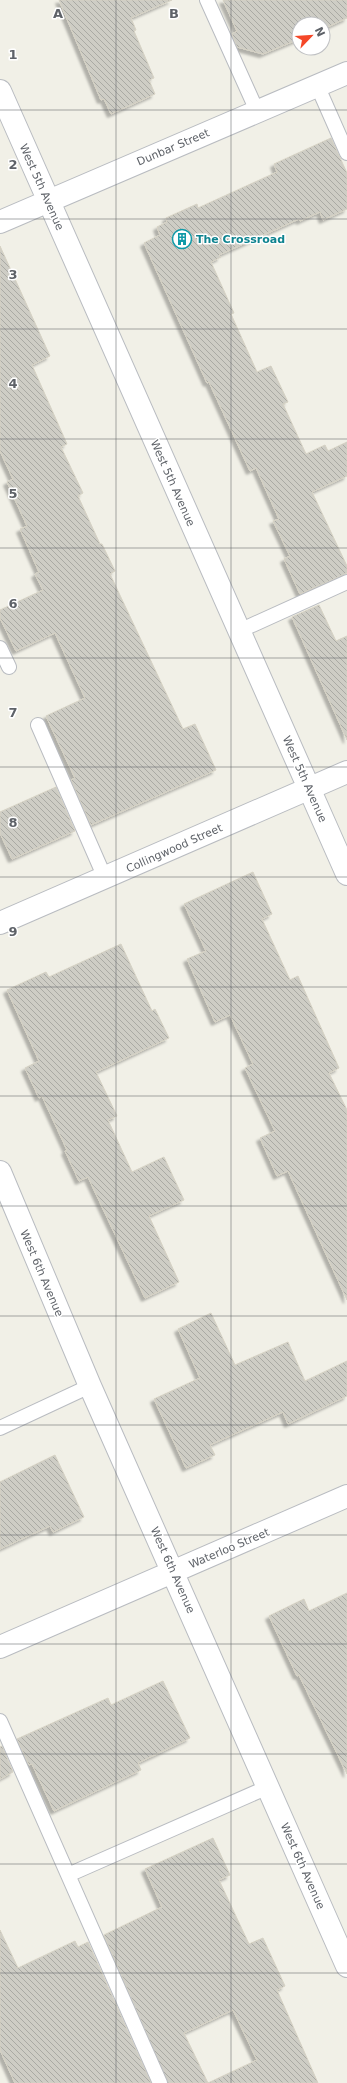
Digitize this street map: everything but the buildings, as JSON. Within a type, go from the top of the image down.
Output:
[{"type":"street","name":"Dunbar Street","points":[[0,222],[347,72]]},
{"type":"street","name":"West 5th Avenue","points":[[0,91],[347,874]]},
{"type":"street","name":"Collingwood Street","points":[[0,923],[347,772]]},
{"type":"street","name":"West 6th Avenue","points":[[0,1172],[90,1386],[174,1572],[347,1966]]},
{"type":"street","name":"Waterloo Street","points":[[0,1647],[347,1496]]},
{"type":"lane","points":[[207,0],[257,111]]},
{"type":"lane","points":[[317,85],[347,153]]},
{"type":"lane","points":[[239,631],[347,582]]},
{"type":"lane","points":[[0,648],[9,667]]},
{"type":"lane","points":[[38,725],[104,878]]},
{"type":"lane","points":[[0,1428],[90,1386]]},
{"type":"lane","points":[[0,1721],[160,2083]]},
{"type":"lane","points":[[68,1875],[268,1787]]},
{"type":"place","name":"The Crossroad","points":[[182,239]]}]
